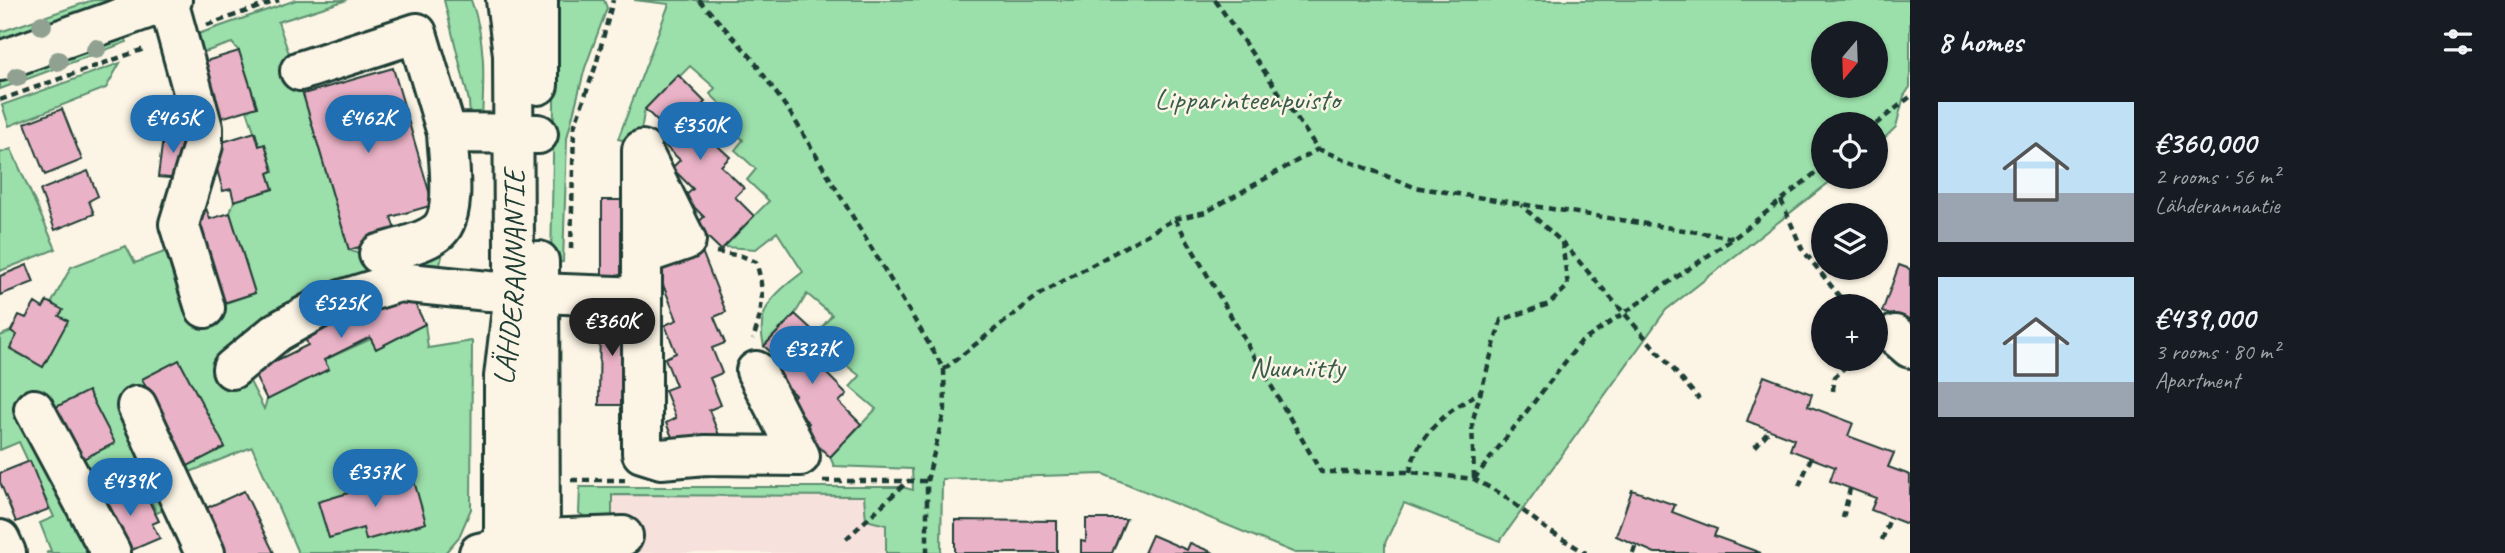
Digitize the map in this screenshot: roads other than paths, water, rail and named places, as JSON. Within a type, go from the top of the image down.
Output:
[{"type":"main road","name":"LÄHDERANNANTIE","points":[[506,0],[526,134],[541,293],[505,377],[514,548]]},
{"type":"main road","name":"LÄHDERANNANTIE","points":[[526,134],[538,0]]},
{"type":"main road","points":[[0,61],[173,12],[203,128],[203,145],[179,224],[205,308]]},
{"type":"main road","points":[[300,71],[417,33],[447,133],[450,198],[446,224],[435,235],[379,254]]},
{"type":"main road","points":[[447,133],[526,134]]},
{"type":"main road","points":[[642,255],[686,240],[642,150],[642,255],[642,453],[661,458],[706,455],[800,456],[756,371]]},
{"type":"main road","points":[[232,369],[276,332],[325,305],[359,292],[400,282],[541,293],[642,297]]},
{"type":"main road","points":[[137,407],[205,553]]},
{"type":"main road","points":[[34,408],[111,553]]},
{"type":"main road","points":[[514,548],[624,536]]},
{"type":"main road","points":[[0,540],[6,553]]},
{"type":"park label","name":"Lipparinteenpuisto","points":[[1247,99]]},
{"type":"park label","name":"Nuuniitty","points":[[1297,367]]}]
